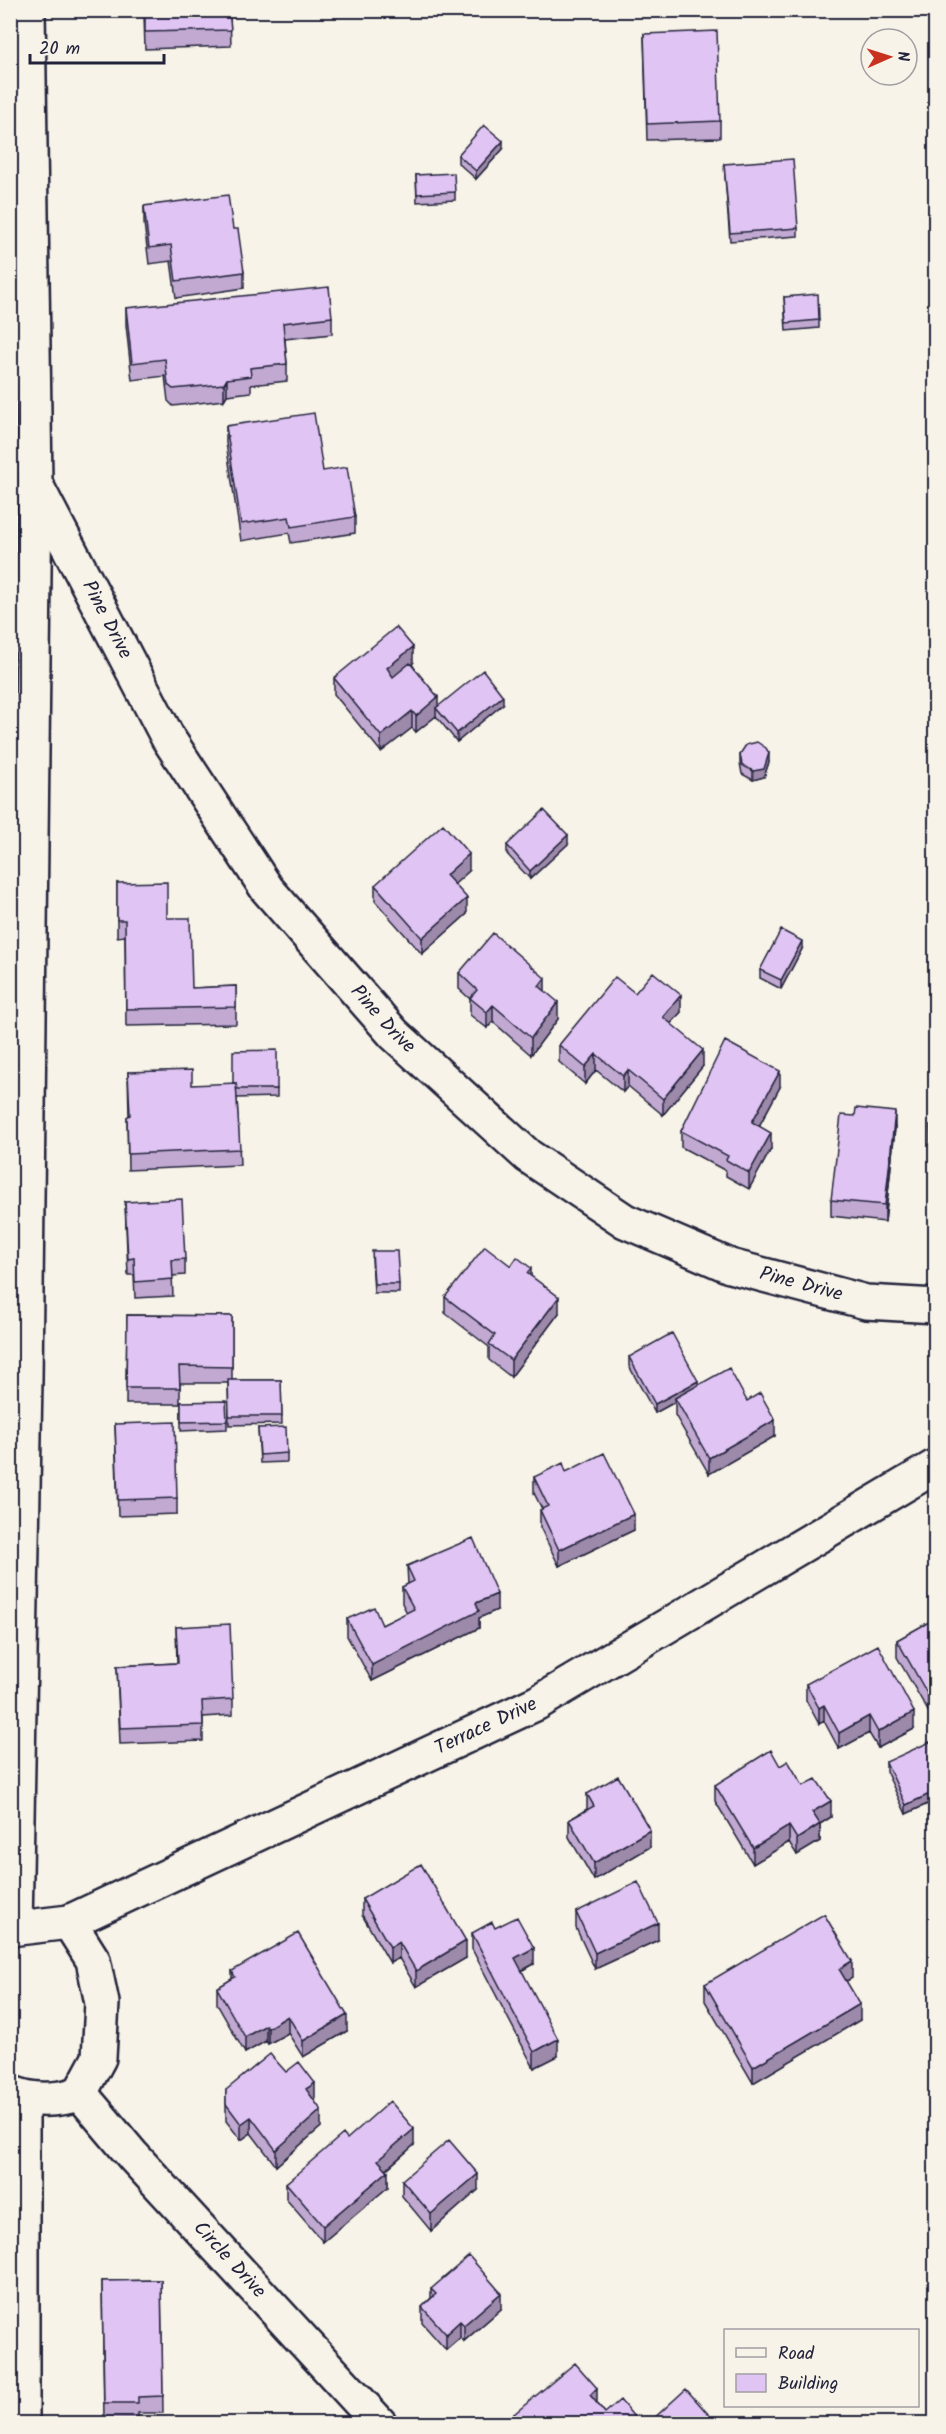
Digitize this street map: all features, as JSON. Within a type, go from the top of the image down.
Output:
[{"type":"street","points":[[13,1928],[25,1380],[35,482],[28,10]]},
{"type":"street","name":"Pine Drive","points":[[35,482],[174,747],[267,889],[394,1034],[528,1156],[625,1221],[730,1266],[866,1302],[936,1306]]},
{"type":"street","name":"Terrace Drive","points":[[13,1928],[69,1922],[537,1703],[936,1466]]},
{"type":"street","points":[[22,2424],[16,2095],[64,2099],[80,2093],[99,2058],[102,2003],[93,1960],[69,1922]]},
{"type":"street","name":"Circle Drive","points":[[80,2093],[133,2156],[380,2424]]},
{"type":"building","points":[[145,10],[229,10],[231,30],[145,32]]},
{"type":"building","points":[[717,31],[720,121],[647,124],[644,34]]},
{"type":"building","points":[[484,125],[503,141],[476,171],[458,155]]},
{"type":"building","points":[[793,159],[798,228],[730,233],[724,164]]},
{"type":"building","points":[[454,173],[455,192],[417,194],[416,175]]},
{"type":"building","points":[[228,195],[233,229],[238,229],[244,272],[176,281],[171,245],[149,248],[144,206]]},
{"type":"building","points":[[329,287],[332,317],[283,323],[287,364],[250,368],[251,376],[227,379],[224,384],[173,389],[168,385],[165,359],[132,363],[126,308]]},
{"type":"building","points":[[818,294],[819,320],[786,323],[784,297]]},
{"type":"building","points":[[314,413],[323,471],[347,467],[355,517],[291,527],[289,517],[241,524],[226,426]]},
{"type":"building","points":[[396,627],[413,647],[387,668],[393,677],[410,663],[438,697],[416,716],[412,711],[381,736],[334,678]]},
{"type":"building","points":[[483,670],[503,696],[457,733],[436,708]]},
{"type":"building","points":[[757,742],[769,753],[764,769],[753,771],[742,765],[740,754],[746,745]]},
{"type":"building","points":[[544,810],[568,835],[530,871],[507,845]]},
{"type":"building","points":[[443,824],[469,854],[446,875],[467,898],[422,938],[375,885]]},
{"type":"building","points":[[167,882],[167,918],[190,918],[192,988],[236,986],[236,1007],[126,1009],[125,920],[117,920],[117,883]]},
{"type":"building","points":[[781,930],[802,941],[781,980],[760,970]]},
{"type":"building","points":[[493,933],[545,978],[539,986],[558,1002],[531,1038],[493,1005],[487,1012],[470,998],[477,990],[459,973]]},
{"type":"building","points":[[653,972],[681,995],[663,1017],[703,1050],[663,1099],[628,1070],[623,1076],[596,1054],[585,1067],[559,1045],[615,977],[635,993]]},
{"type":"building","points":[[725,1041],[780,1071],[752,1122],[771,1133],[749,1173],[726,1160],[728,1156],[681,1131]]},
{"type":"building","points":[[277,1050],[277,1089],[237,1089],[236,1083],[233,1083],[233,1051]]},
{"type":"building","points":[[192,1070],[192,1085],[236,1083],[240,1149],[128,1154],[127,1117],[130,1115],[128,1072]]},
{"type":"building","points":[[856,1108],[895,1112],[885,1205],[831,1200],[841,1115],[855,1116]]},
{"type":"building","points":[[936,1124],[936,1187],[935,1187],[930,1125]]},
{"type":"building","points":[[182,1199],[185,1259],[172,1260],[173,1279],[135,1282],[134,1258],[128,1259],[125,1202]]},
{"type":"building","points":[[485,1246],[511,1266],[517,1257],[531,1268],[527,1273],[559,1297],[511,1360],[489,1344],[495,1335],[445,1297]]},
{"type":"building","points":[[372,1251],[397,1251],[399,1284],[374,1284]]},
{"type":"building","points":[[127,1315],[232,1316],[232,1367],[179,1366],[180,1388],[126,1388]]},
{"type":"building","points":[[672,1333],[698,1381],[655,1404],[629,1357]]},
{"type":"building","points":[[729,1368],[747,1401],[760,1393],[775,1420],[709,1458],[675,1398]]},
{"type":"building","points":[[228,1380],[281,1380],[282,1416],[229,1416]]},
{"type":"building","points":[[226,1401],[227,1421],[181,1422],[181,1402]]},
{"type":"building","points":[[175,1422],[177,1498],[118,1500],[115,1424]]},
{"type":"building","points":[[286,1427],[287,1453],[260,1455],[258,1428]]},
{"type":"building","points":[[604,1453],[634,1514],[559,1550],[540,1510],[548,1506],[534,1477],[563,1463],[566,1472]]},
{"type":"building","points":[[473,1538],[497,1594],[476,1603],[479,1611],[372,1665],[347,1619],[374,1607],[382,1625],[414,1609],[402,1587],[414,1581],[407,1566]]},
{"type":"building","points":[[936,1618],[936,1690],[928,1695],[897,1640]]},
{"type":"building","points":[[230,1624],[233,1699],[202,1701],[203,1725],[120,1728],[117,1666],[178,1663],[176,1627]]},
{"type":"building","points":[[878,1645],[914,1712],[878,1732],[869,1716],[839,1733],[824,1705],[819,1708],[806,1684]]},
{"type":"building","points":[[932,1741],[936,1750],[936,1791],[906,1805],[886,1762]]},
{"type":"building","points":[[771,1750],[780,1766],[788,1761],[803,1786],[816,1779],[831,1801],[812,1812],[820,1824],[797,1839],[789,1826],[753,1848],[715,1785]]},
{"type":"building","points":[[618,1776],[650,1830],[594,1863],[569,1820],[594,1806],[587,1794]]},
{"type":"building","points":[[421,1864],[466,1941],[416,1971],[399,1942],[390,1947],[362,1899]]},
{"type":"building","points":[[638,1882],[658,1923],[595,1953],[576,1912]]},
{"type":"building","points":[[824,1914],[852,1961],[839,1969],[860,2004],[753,2067],[705,1984]]},
{"type":"building","points":[[517,1917],[534,1948],[515,1958],[558,2039],[534,2052],[472,1933],[492,1922],[495,1928]]},
{"type":"building","points":[[298,1933],[347,2015],[303,2041],[288,2016],[268,2028],[266,2025],[245,2037],[217,1988],[235,1977],[232,1971]]},
{"type":"building","points":[[270,2054],[286,2072],[299,2062],[315,2083],[306,2089],[321,2110],[276,2150],[251,2117],[241,2124],[226,2104],[226,2090]]},
{"type":"building","points":[[390,2101],[414,2129],[378,2160],[388,2171],[323,2226],[286,2183],[343,2134],[347,2139]]},
{"type":"building","points":[[449,2140],[478,2174],[431,2214],[402,2180]]},
{"type":"building","points":[[469,2256],[501,2293],[464,2325],[460,2321],[446,2334],[422,2307],[436,2294],[431,2289]]},
{"type":"building","points":[[161,2280],[163,2396],[138,2397],[138,2403],[104,2403],[102,2281]]},
{"type":"building","points":[[575,2363],[597,2388],[590,2395],[605,2413],[620,2400],[640,2424],[522,2424],[514,2414]]},
{"type":"building","points":[[686,2389],[717,2424],[651,2424],[650,2422]]}]
